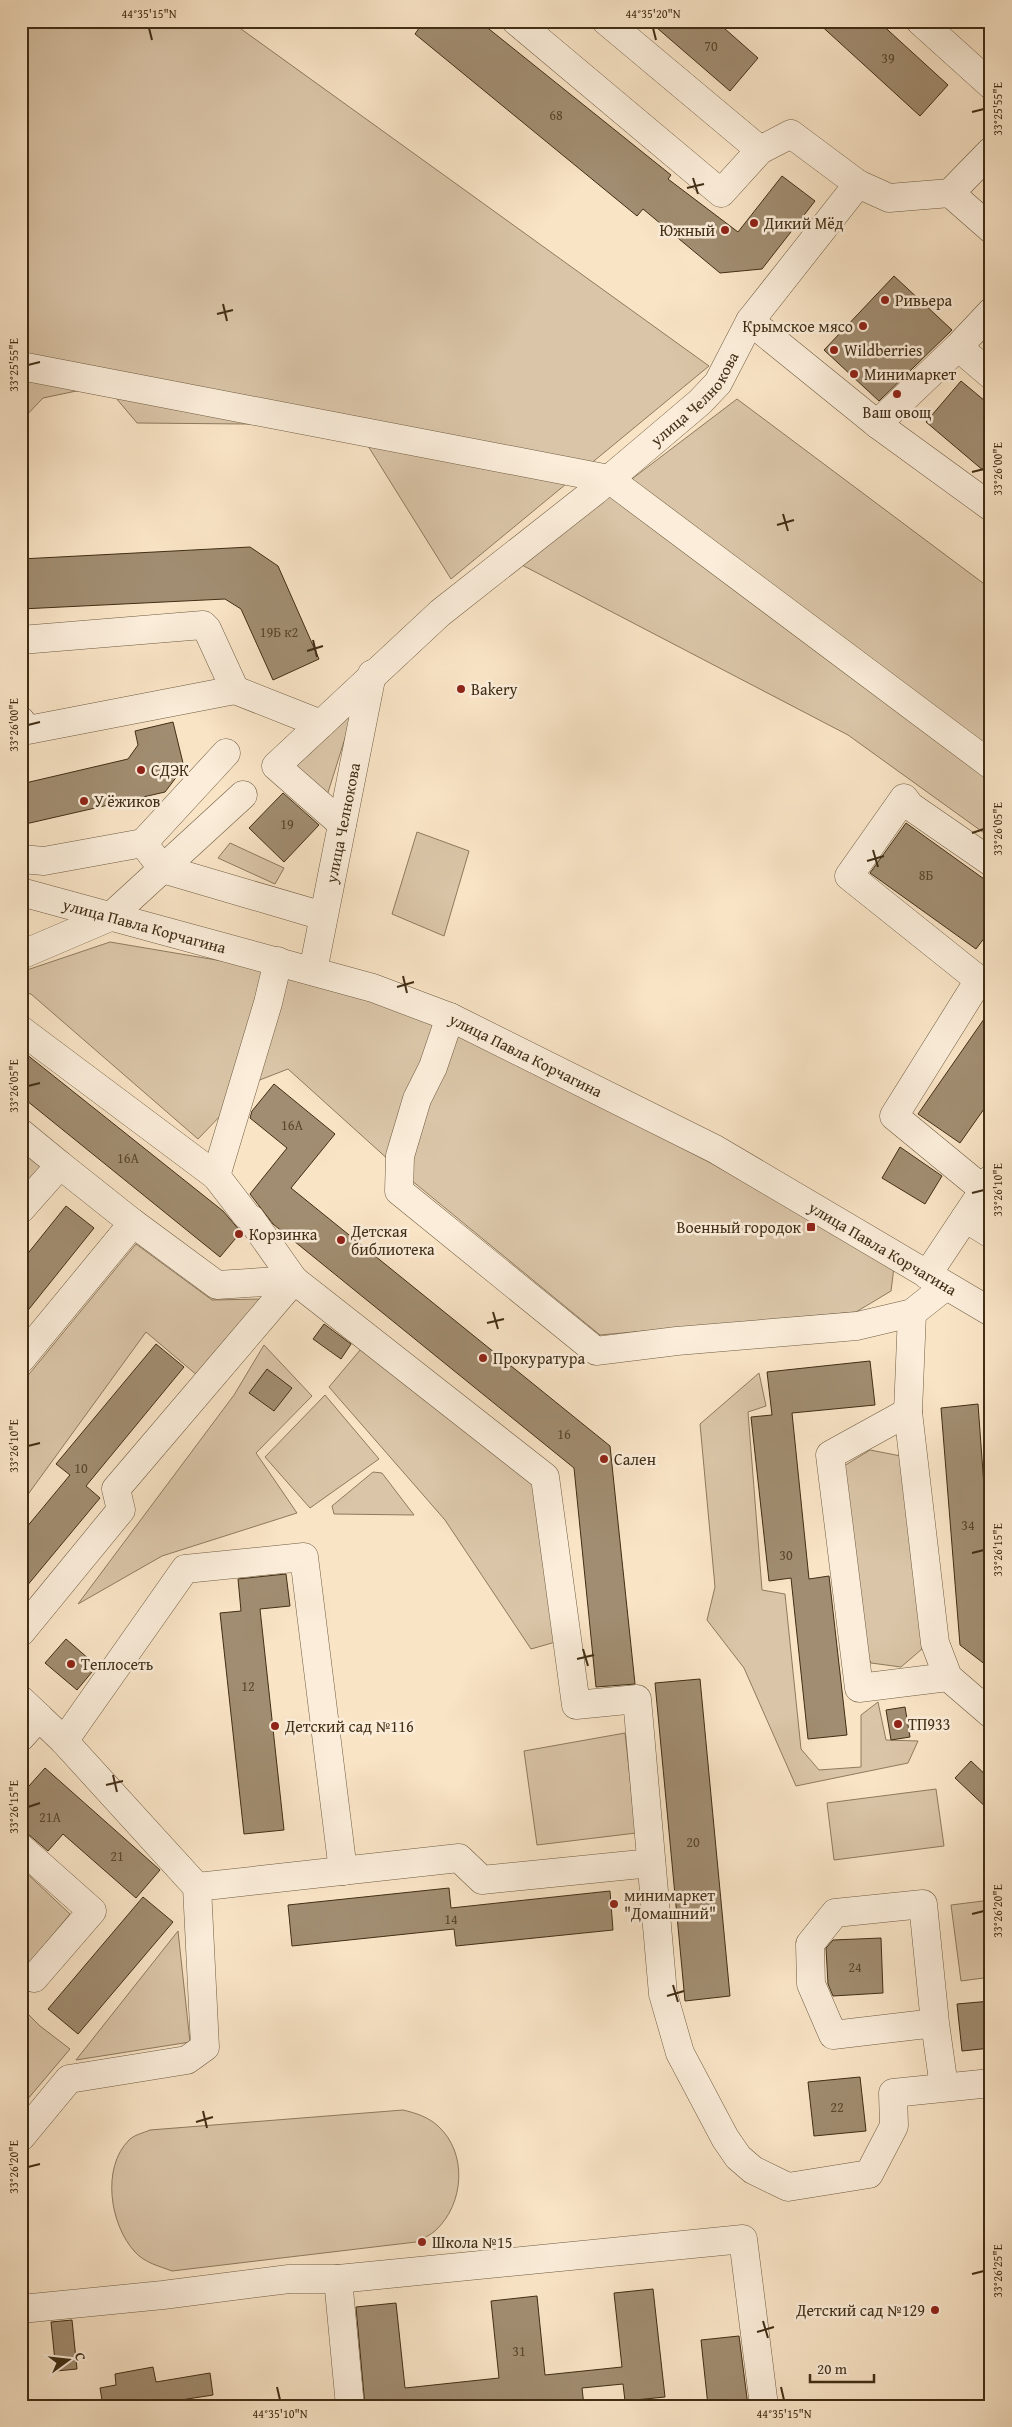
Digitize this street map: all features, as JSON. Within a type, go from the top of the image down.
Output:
[{"type":"street","points":[[606,21],[760,150]]},
{"type":"street","points":[[920,21],[991,85]]},
{"type":"street","points":[[523,23],[721,192],[760,150],[791,134],[858,184],[889,198],[950,194],[991,150]]},
{"type":"street","name":"улица Челнокова","points":[[342,824],[276,766],[372,674],[484,577],[609,479],[700,402],[718,383],[750,321],[858,184]]},
{"type":"street","points":[[950,194],[991,229]]},
{"type":"street","points":[[877,424],[958,347],[991,312]]},
{"type":"street","points":[[750,321],[877,424],[991,507]]},
{"type":"street","points":[[958,347],[991,375]]},
{"type":"street","points":[[21,366],[609,479],[991,765]]},
{"type":"street","points":[[21,640],[203,625],[207,629],[235,690]]},
{"type":"street","name":"улица Челнокова","points":[[313,971],[372,674]]},
{"type":"street","points":[[21,721],[28,730],[235,690],[321,724]]},
{"type":"street","points":[[21,859],[44,862],[144,843],[226,753]]},
{"type":"street","points":[[21,955],[110,917],[243,795]]},
{"type":"street","points":[[991,862],[910,806],[904,798],[849,876],[979,980],[894,1116],[987,1185],[965,1218],[937,1280],[912,1314],[908,1412],[935,1643],[948,1677],[991,1714]]},
{"type":"street","points":[[144,843],[163,869],[323,916]]},
{"type":"street","name":"улица Павла Корчагина","points":[[21,892],[373,988],[450,1017],[715,1149],[991,1312]]},
{"type":"street","points":[[216,1176],[268,1002],[278,961]]},
{"type":"street","points":[[450,1017],[433,1067],[417,1099],[400,1156],[399,1190],[596,1351],[677,1341],[857,1326],[912,1314]]},
{"type":"street","points":[[21,1030],[216,1176],[249,1217],[294,1280],[545,1477],[576,1705],[637,1699],[663,1994],[680,2053],[725,2138],[738,2157],[753,2170],[788,2187],[869,2174],[894,2126],[893,2093],[991,2083]]},
{"type":"street","points":[[21,1133],[132,1223],[217,1285],[294,1280]]},
{"type":"street","points":[[21,1209],[60,1164]]},
{"type":"street","points":[[965,1218],[991,1234]]},
{"type":"street","points":[[21,1360],[132,1223]]},
{"type":"street","points":[[21,1632],[121,1510],[116,1489],[294,1280]]},
{"type":"street","points":[[908,1412],[830,1455],[859,1688],[948,1677]]},
{"type":"street","points":[[64,1741],[185,1568],[304,1557],[343,1871]]},
{"type":"street","points":[[21,2137],[69,2079],[188,2060],[205,2047],[197,1887],[64,1741],[27,1718]]},
{"type":"street","points":[[21,1848],[92,1911],[34,1978]]},
{"type":"street","points":[[197,1887],[459,1858],[482,1880],[651,1863]]},
{"type":"street","points":[[935,2023],[833,2035],[811,1984],[810,1944],[835,1913],[923,1904],[935,2023],[944,2087]]},
{"type":"street","points":[[21,2309],[163,2296],[289,2279],[338,2279],[743,2239],[764,2406]]},
{"type":"street","points":[[338,2279],[350,2406]]},
{"type":"shaded area","points":[[21,21],[230,21],[709,366],[451,579],[355,425],[137,423],[105,385],[43,398],[21,421]]},
{"type":"shaded area","points":[[737,399],[991,589],[991,838],[848,735],[520,564]]},
{"type":"shaded area","points":[[357,700],[325,802],[290,771]]},
{"type":"shaded area","points":[[417,832],[469,851],[444,936],[392,914]]},
{"type":"shaded area","points":[[230,843],[284,868],[275,884],[218,858]]},
{"type":"shaded area","points":[[110,942],[293,973],[424,1015],[711,1163],[894,1267],[891,1291],[856,1312],[600,1335],[411,1180],[288,1069],[252,1083],[198,1139],[31,994],[21,992],[21,972]]},
{"type":"shaded area","points":[[21,1143],[50,1167],[21,1200]]},
{"type":"shaded area","points":[[136,1244],[212,1300],[261,1299],[198,1376],[146,1332],[21,1504],[21,1384]]},
{"type":"shaded area","points":[[264,1345],[312,1396],[256,1453],[297,1513],[162,1556],[78,1604],[234,1395]]},
{"type":"shaded area","points":[[361,1349],[536,1486],[559,1641],[531,1649],[445,1520],[329,1387]]},
{"type":"shaded area","points":[[759,1373],[766,1406],[748,1412],[762,1590],[785,1594],[801,1749],[819,1770],[861,1767],[861,1715],[878,1702],[886,1740],[918,1741],[908,1763],[796,1786],[744,1668],[707,1620],[715,1587],[700,1424]]},
{"type":"shaded area","points":[[325,1395],[379,1459],[310,1508],[265,1457]]},
{"type":"shaded area","points":[[870,1450],[901,1456],[922,1649],[901,1667],[871,1663],[858,1637],[839,1469]]},
{"type":"shaded area","points":[[373,1472],[382,1473],[414,1515],[334,1514],[332,1506]]},
{"type":"shaded area","points":[[625,1733],[636,1833],[537,1845],[524,1751]]},
{"type":"shaded area","points":[[936,1789],[944,1846],[834,1860],[827,1803]]},
{"type":"shaded area","points":[[21,1868],[70,1914],[21,1973]]},
{"type":"shaded area","points":[[991,1900],[991,1977],[961,1981],[951,1905]]},
{"type":"shaded area","points":[[178,1931],[190,2042],[76,2060]]},
{"type":"shaded area","points":[[21,2007],[40,2026],[70,2049],[21,2107]]},
{"type":"shaded area","points":[[403,2110],[422,2116],[438,2126],[448,2137],[458,2164],[457,2193],[452,2207],[436,2230],[416,2242],[172,2271],[143,2259],[126,2241],[115,2212],[112,2181],[120,2152],[129,2140],[139,2134],[150,2130]]},
{"type":"building","points":[[424,21],[479,21],[671,175],[668,179],[738,232],[782,176],[815,201],[762,269],[720,273],[643,209],[637,216],[415,34]]},
{"type":"building","points":[[649,21],[716,21],[758,58],[730,91]]},
{"type":"building","points":[[816,21],[878,21],[948,85],[920,116]]},
{"type":"building","points":[[894,276],[952,330],[879,401],[824,350]]},
{"type":"building","points":[[961,381],[991,406],[991,477],[926,422]]},
{"type":"building","points":[[250,547],[278,566],[319,659],[273,680],[241,609],[225,599],[21,609],[21,559]]},
{"type":"building","points":[[173,722],[184,767],[165,792],[21,825],[21,784],[128,759],[138,745],[135,731]]},
{"type":"building","points":[[283,793],[319,825],[284,862],[249,828]]},
{"type":"building","points":[[906,823],[991,884],[991,929],[976,949],[870,873]]},
{"type":"building","points":[[991,1009],[991,1099],[960,1143],[918,1114]]},
{"type":"building","points":[[21,1050],[223,1211],[241,1232],[220,1257],[21,1096]]},
{"type":"building","points":[[274,1084],[335,1134],[291,1188],[610,1446],[635,1684],[596,1687],[574,1468],[273,1224],[250,1194],[287,1148],[250,1118],[252,1111]]},
{"type":"building","points":[[900,1147],[942,1176],[925,1204],[882,1178]]},
{"type":"building","points":[[66,1206],[94,1228],[21,1319],[21,1262]]},
{"type":"building","points":[[324,1324],[351,1344],[341,1359],[313,1339]]},
{"type":"building","points":[[156,1344],[184,1367],[86,1486],[100,1498],[21,1593],[21,1534],[70,1475],[56,1464]]},
{"type":"building","points":[[870,1361],[875,1405],[792,1413],[809,1579],[829,1576],[847,1735],[808,1739],[791,1578],[769,1581],[751,1417],[772,1415],[767,1372]]},
{"type":"building","points":[[267,1369],[292,1388],[274,1411],[249,1393]]},
{"type":"building","points":[[978,1404],[991,1582],[991,1669],[960,1645],[941,1408]]},
{"type":"building","points":[[286,1574],[290,1606],[260,1609],[284,1830],[244,1834],[220,1613],[241,1611],[238,1579]]},
{"type":"building","name":"Теплосеть","points":[[66,1639],[97,1666],[77,1690],[45,1663]]},
{"type":"building","points":[[700,1679],[730,1996],[685,2001],[655,1683]]},
{"type":"building","name":"ТП933","points":[[905,1707],[910,1737],[891,1740],[886,1710]]},
{"type":"building","points":[[971,1761],[991,1780],[991,1812],[955,1778]]},
{"type":"building","points":[[45,1768],[160,1870],[136,1898],[63,1834],[48,1851],[21,1828],[21,1795]]},
{"type":"building","points":[[449,1888],[451,1908],[610,1891],[613,1930],[456,1946],[454,1929],[292,1946],[288,1905]]},
{"type":"building","points":[[143,1897],[173,1922],[78,2034],[48,2009]]},
{"type":"building","points":[[881,1938],[883,1993],[833,1996],[828,1984],[826,1948],[833,1940]]},
{"type":"building","points":[[991,2001],[991,2048],[962,2051],[957,2004]]},
{"type":"building","points":[[860,2077],[866,2131],[814,2136],[808,2082]]},
{"type":"building","points":[[653,2289],[665,2397],[625,2401],[623,2384],[582,2388],[584,2406],[466,2406],[466,2400],[406,2406],[365,2406],[356,2307],[396,2303],[405,2388],[499,2378],[491,2301],[537,2296],[545,2375],[622,2367],[614,2293]]},
{"type":"building","points":[[72,2320],[77,2369],[56,2371],[51,2322]]},
{"type":"building","points":[[739,2336],[748,2406],[708,2406],[701,2340]]},
{"type":"building","points":[[153,2367],[156,2382],[210,2373],[213,2395],[142,2406],[103,2406],[100,2388],[116,2385],[115,2374]]},
{"type":"place","name":"Дикий Мёд","points":[[754,223]]},
{"type":"place","name":"Южный","points":[[725,230]]},
{"type":"place","name":"Ривьера","points":[[885,300]]},
{"type":"place","name":"Крымское мясо","points":[[863,326]]},
{"type":"place","name":"Wildberries","points":[[834,350]]},
{"type":"place","name":"Минимаркет","points":[[854,374]]},
{"type":"place","name":"Ваш овощ","points":[[897,394]]},
{"type":"place","name":"Bakery","points":[[461,689]]},
{"type":"place","name":"СДЭК","points":[[141,770]]},
{"type":"place","name":"У ёжиков","points":[[84,801]]},
{"type":"place","name":"Военный городок","points":[[811,1227]]},
{"type":"place","name":"Корзинка","points":[[239,1234]]},
{"type":"place","name":"Детская библиотека","points":[[341,1240]]},
{"type":"place","name":"Прокуратура","points":[[483,1358]]},
{"type":"place","name":"Сален","points":[[604,1459]]},
{"type":"place","name":"Теплосеть","points":[[71,1664]]},
{"type":"place","name":"ТП933","points":[[898,1724]]},
{"type":"place","name":"Детский сад №116","points":[[275,1726]]},
{"type":"place","name":"минимаркет \"Домашний\"","points":[[614,1904]]},
{"type":"place","name":"Школа №15","points":[[422,2242]]},
{"type":"place","name":"Детский сад №129","points":[[935,2310]]}]
